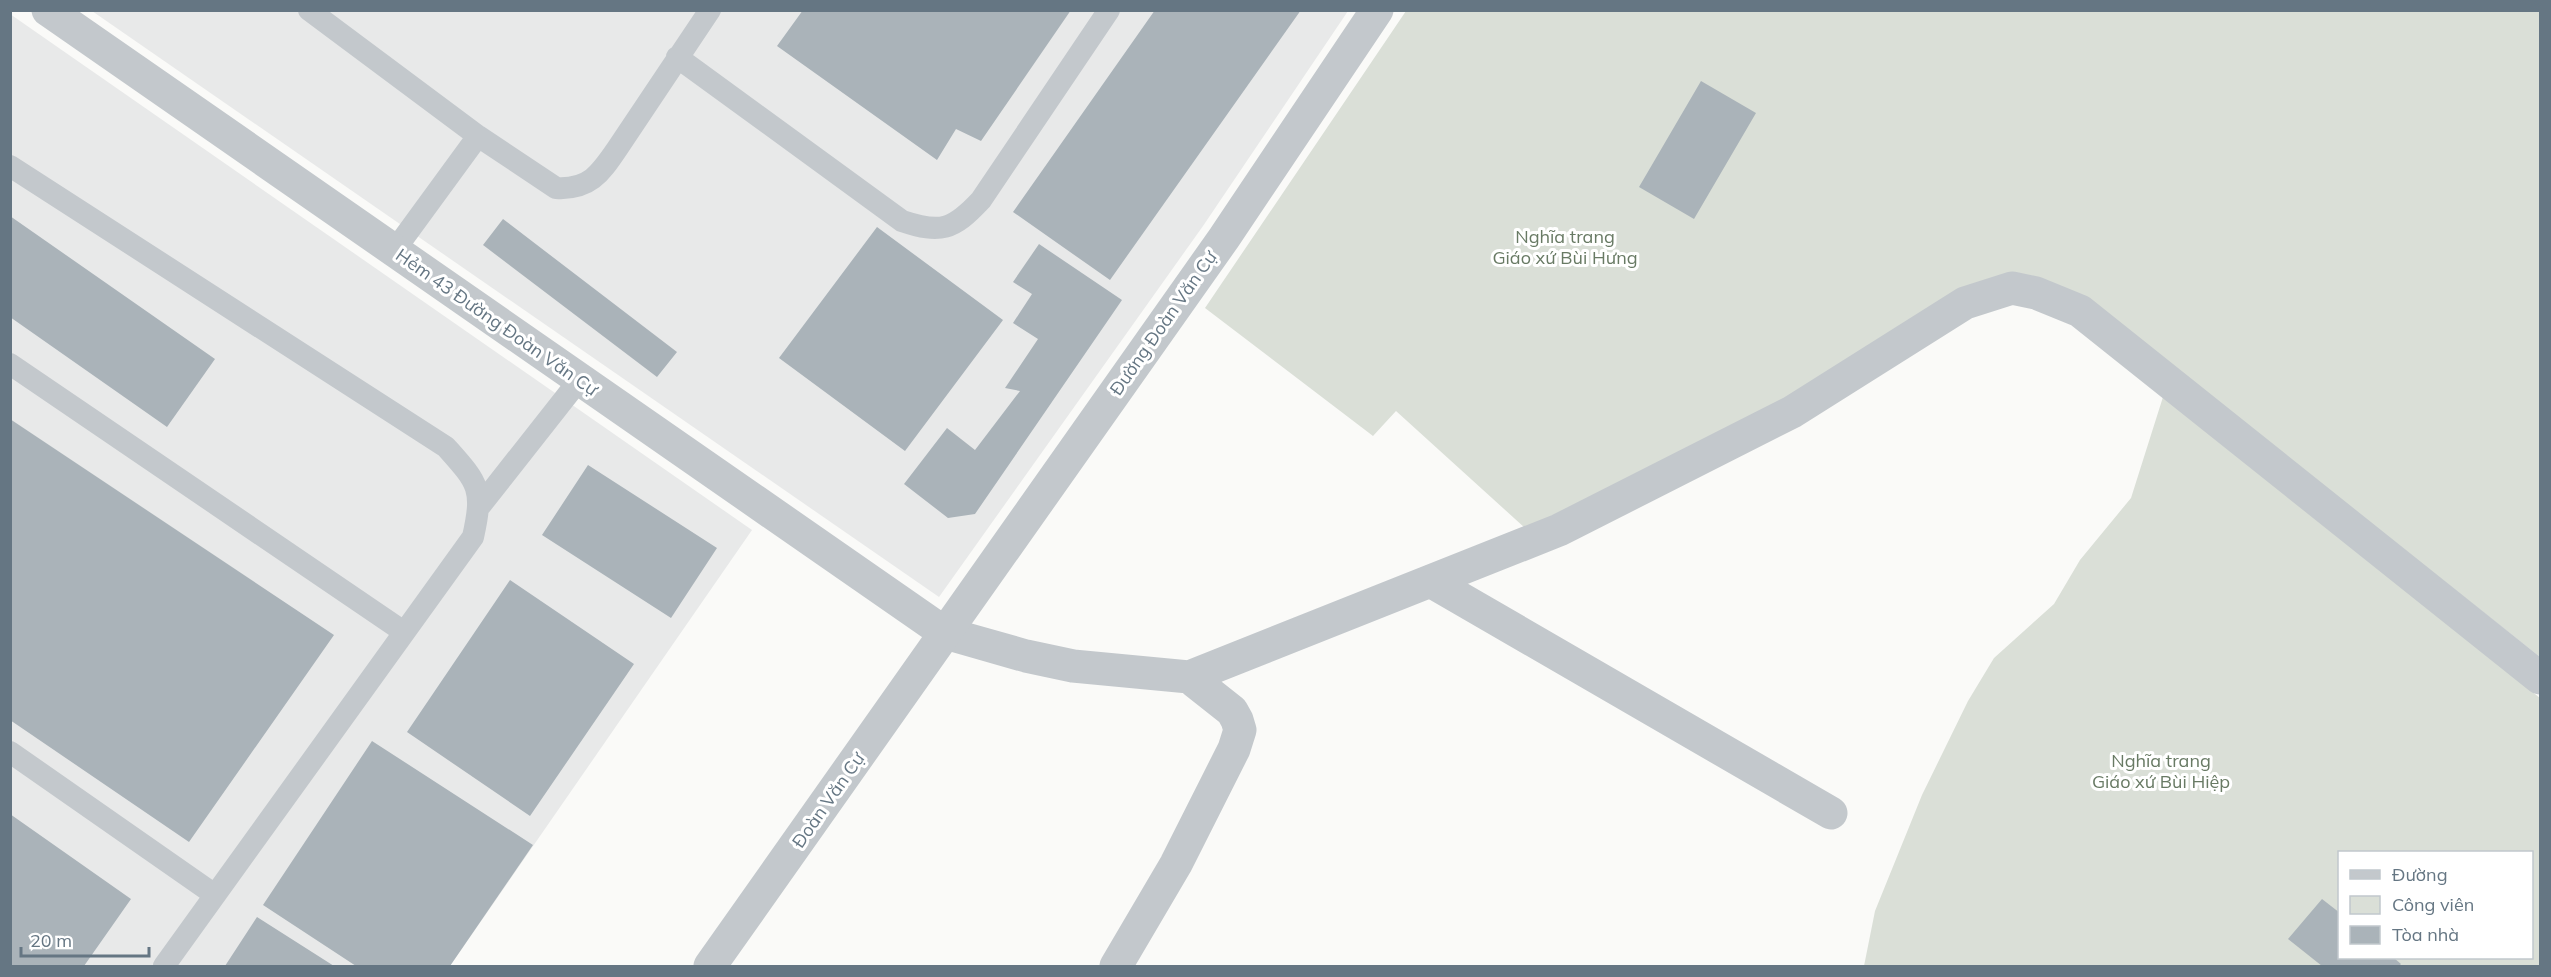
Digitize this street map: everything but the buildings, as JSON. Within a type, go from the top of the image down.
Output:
[{"type":"street","name":"Hẻm 43 Đường Đoàn Văn Cự","points":[[48,10],[945,633],[1026,656],[1073,666],[1189,677]]},
{"type":"street","name":"Đường Đoàn Văn Cự","points":[[945,633],[1224,238],[1377,10]]},
{"type":"street","points":[[1189,677],[1559,530],[1792,412],[1965,303],[2012,288],[2036,293],[2080,311],[2541,678]]},
{"type":"street","points":[[1432,582],[1831,813]]},
{"type":"street","name":"Đoàn Văn Cự","points":[[710,966],[945,633]]},
{"type":"street","points":[[1116,966],[1176,864],[1234,748],[1240,730],[1232,711],[1189,677]]},
{"type":"lane","points":[[309,10],[478,136],[556,188],[569,189],[588,184],[604,168],[710,10]]},
{"type":"lane","points":[[677,57],[902,221],[921,228],[944,229],[957,223],[981,200],[1109,10]]},
{"type":"lane","points":[[394,251],[478,136]]},
{"type":"lane","points":[[10,166],[446,447],[472,477],[480,506]]},
{"type":"lane","points":[[10,364],[404,632]]},
{"type":"lane","points":[[164,966],[472,537],[480,506],[580,379]]},
{"type":"lane","points":[[10,752],[215,895]]},
{"type":"shaded area","points":[[92,11],[1348,11],[1203,226],[939,597]]},
{"type":"shaded area","points":[[10,14],[752,530],[450,966],[11,966]]},
{"type":"green space","name":"Nghĩa trang Giáo xứ Bùi Hưng","points":[[1406,11],[2540,11],[2540,657],[2174,368],[2047,280],[1773,405],[1554,517],[1525,528],[1396,411],[1373,436],[1205,308]]},
{"type":"green space","name":"Nghĩa trang Giáo xứ Bùi Hiệp","points":[[2163,397],[2540,698],[2540,966],[1864,966],[1875,911],[1922,795],[1968,701],[1994,658],[2054,604],[2080,560],[2131,498]]}]
